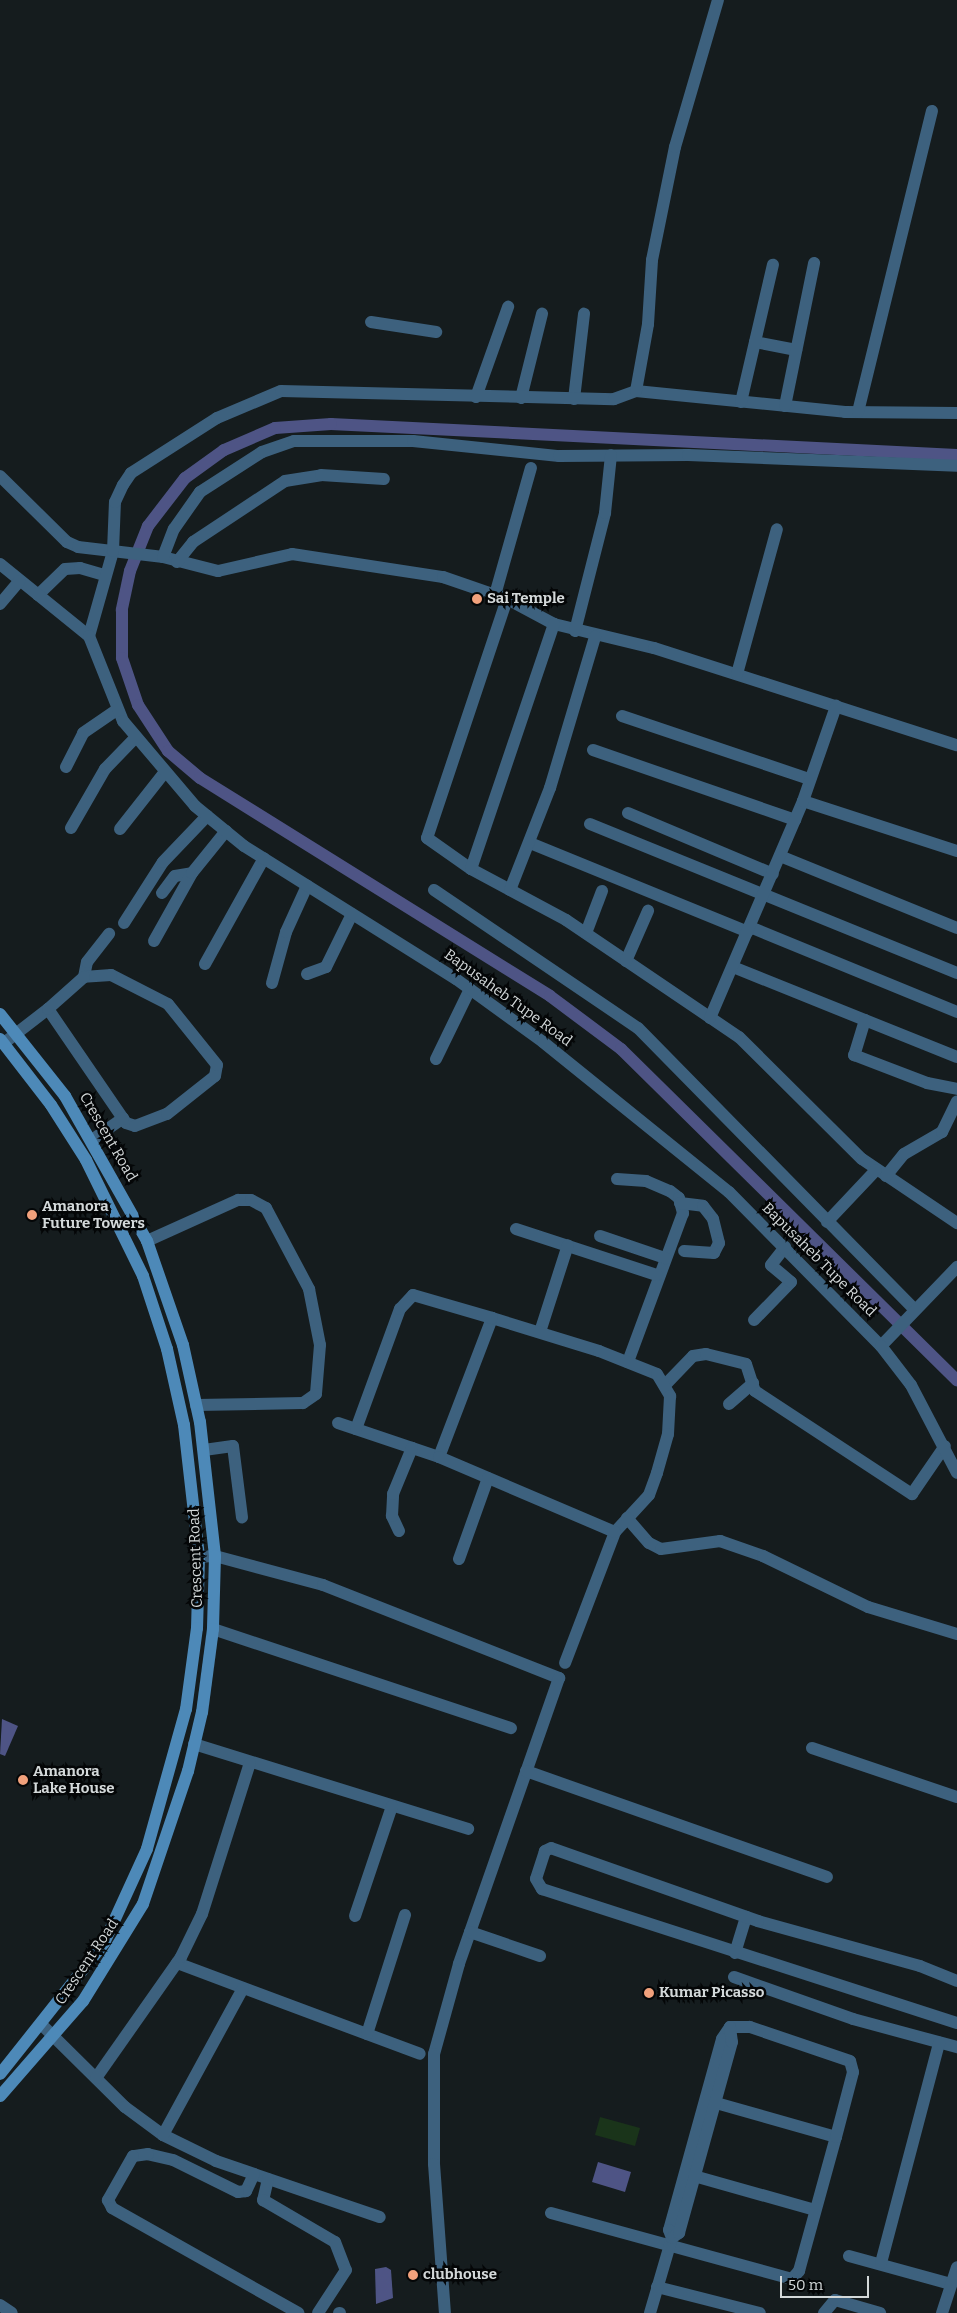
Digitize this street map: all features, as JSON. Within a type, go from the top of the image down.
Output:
[{"type":"main road","name":"Crescent Road","points":[[0,1014],[16,1033],[92,1140],[147,1241],[183,1345],[196,1405],[210,1488],[215,1556],[213,1629],[194,1744],[143,1904],[118,1951],[55,2038],[0,2096]]},
{"type":"main road","name":"Crescent Road","points":[[0,2074],[42,2026],[104,1943],[147,1849],[186,1710],[198,1628],[199,1557],[194,1490],[167,1349],[143,1276],[86,1160],[52,1105],[2,1041]]},
{"type":"main road","points":[[194,1490],[210,1488]]},
{"type":"street","points":[[636,391],[648,324],[652,260],[675,147],[718,0]]},
{"type":"street","points":[[858,412],[932,111]]},
{"type":"street","points":[[785,406],[814,263]]},
{"type":"street","points":[[741,402],[773,265]]},
{"type":"street","points":[[476,397],[508,307]]},
{"type":"street","points":[[521,398],[542,314]]},
{"type":"street","points":[[574,399],[584,314]]},
{"type":"street","points":[[371,322],[436,332]]},
{"type":"street","points":[[755,342],[796,350]]},
{"type":"street","points":[[89,636],[104,575],[113,551],[115,502],[131,473],[176,442],[238,409],[281,391],[614,400],[636,391],[858,412],[957,413]]},
{"type":"street","points":[[163,558],[174,529],[200,492],[262,452],[294,441],[413,441],[560,456],[611,455],[957,466]]},
{"type":"street","points":[[574,631],[605,513],[611,455]]},
{"type":"street","points":[[531,468],[501,597],[428,832],[431,843],[471,869],[586,933],[710,1018],[758,1054],[881,1173],[957,1223]]},
{"type":"street","points":[[178,562],[193,542],[285,480],[321,475],[384,479]]},
{"type":"street","points":[[0,476],[67,542],[163,558],[218,571],[292,554],[315,555],[443,577],[501,597],[554,624],[574,631],[595,637],[654,648],[957,745]]},
{"type":"street","points":[[737,674],[777,529]]},
{"type":"street","name":"Bapusaheb Tupe Road","points":[[0,564],[89,636],[118,709],[135,738],[164,772],[207,816],[264,858],[470,989],[686,1154],[785,1247],[883,1343],[911,1385],[945,1446],[957,1473]]},
{"type":"street","points":[[38,595],[65,569],[80,568],[104,575]]},
{"type":"street","points":[[0,604],[19,581]]},
{"type":"street","points":[[471,869],[554,624]]},
{"type":"street","points":[[510,890],[530,843],[595,637]]},
{"type":"street","points":[[710,1018],[795,820],[836,706]]},
{"type":"street","points":[[66,767],[83,733],[118,709]]},
{"type":"street","points":[[622,716],[810,779]]},
{"type":"street","points":[[71,828],[105,769],[135,738]]},
{"type":"street","points":[[593,750],[795,820]]},
{"type":"street","points":[[120,829],[164,772]]},
{"type":"street","points":[[803,800],[957,851]]},
{"type":"street","points":[[628,813],[773,874]]},
{"type":"street","points":[[124,923],[164,862],[207,816]]},
{"type":"street","points":[[590,824],[957,973]]},
{"type":"street","points":[[154,941],[192,873],[226,831]]},
{"type":"street","points":[[530,843],[957,1012]]},
{"type":"street","points":[[780,856],[957,928]]},
{"type":"street","points":[[205,964],[264,858]]},
{"type":"street","points":[[162,893],[175,876],[192,873]]},
{"type":"street","points":[[272,983],[286,932],[307,886]]},
{"type":"street","points":[[434,890],[638,1028],[827,1222],[912,1314]]},
{"type":"street","points":[[586,933],[602,891]]},
{"type":"street","points":[[626,961],[648,911]]},
{"type":"street","points":[[308,974],[326,967],[352,914]]},
{"type":"street","points":[[2,1041],[48,1009],[84,977],[87,962],[109,934]]},
{"type":"street","points":[[733,967],[957,1057]]},
{"type":"street","points":[[48,1009],[123,1118],[135,1126],[167,1114],[208,1083],[217,1065],[168,1004],[111,975],[84,977]]},
{"type":"street","points":[[436,1059],[470,989]]},
{"type":"street","points":[[865,1020],[854,1055],[927,1084],[957,1090]]},
{"type":"street","points":[[827,1222],[904,1154],[942,1132],[957,1101]]},
{"type":"street","points":[[92,1140],[123,1118]]},
{"type":"street","points":[[618,1178],[646,1181],[670,1191],[680,1203],[683,1213],[657,1275],[628,1362]]},
{"type":"street","points":[[147,1241],[238,1200],[251,1200],[266,1208],[309,1289],[320,1345],[316,1394],[303,1403],[196,1405]]},
{"type":"street","points":[[680,1203],[703,1206],[713,1218],[719,1243],[714,1253],[684,1251]]},
{"type":"street","points":[[516,1230],[568,1245],[657,1275]]},
{"type":"street","points":[[600,1236],[665,1258]]},
{"type":"street","points":[[540,1332],[568,1245]]},
{"type":"street","points":[[754,1320],[790,1282],[772,1264],[785,1247]]},
{"type":"street","points":[[883,1343],[957,1267]]},
{"type":"street","points":[[356,1429],[400,1309],[413,1295],[540,1332],[628,1362],[657,1374],[666,1384],[670,1414],[662,1458],[649,1495],[615,1532],[565,1664]]},
{"type":"street","points":[[439,1457],[492,1318]]},
{"type":"street","points":[[666,1384],[693,1356],[706,1354],[746,1364],[755,1391],[912,1494],[945,1446]]},
{"type":"street","points":[[729,1404],[753,1384]]},
{"type":"street","points":[[338,1423],[439,1457],[615,1532]]},
{"type":"street","points":[[204,1450],[233,1446],[242,1517]]},
{"type":"street","points":[[399,1531],[392,1516],[393,1494],[412,1448]]},
{"type":"street","points":[[459,1559],[488,1478]]},
{"type":"street","points":[[627,1518],[649,1543],[662,1550],[720,1541],[763,1556],[868,1607],[957,1634]]},
{"type":"street","points":[[199,1557],[215,1556],[323,1585],[559,1678],[470,1932],[434,2054],[434,2164],[445,2313]]},
{"type":"street","points":[[213,1629],[511,1728]]},
{"type":"street","points":[[194,1744],[250,1764],[468,1829]]},
{"type":"street","points":[[812,1748],[957,1797]]},
{"type":"street","points":[[96,2078],[178,1963],[202,1914],[250,1764]]},
{"type":"street","points":[[526,1771],[827,1877]]},
{"type":"street","points":[[355,1916],[392,1806]]},
{"type":"street","points":[[957,1982],[746,1917],[551,1848],[545,1852],[536,1878],[542,1889],[735,1953],[957,2023]]},
{"type":"street","points":[[367,2034],[405,1915]]},
{"type":"street","points":[[735,1953],[746,1917]]},
{"type":"street","points":[[470,1932],[540,1956]]},
{"type":"street","points":[[178,1963],[420,2054]]},
{"type":"street","points":[[734,1977],[939,2043],[957,2047]]},
{"type":"street","points":[[163,2136],[244,1988]]},
{"type":"street","points":[[42,2026],[96,2078],[163,2136],[254,2174],[380,2217]]},
{"type":"street","points":[[551,2213],[671,2242],[792,2278],[799,2271],[836,2137],[852,2072],[850,2061],[750,2027],[730,2028],[722,2039],[710,2102],[690,2175],[669,2230],[671,2242],[650,2313]]},
{"type":"street","points":[[881,2263],[939,2043]]},
{"type":"street","points":[[710,2102],[836,2137]]},
{"type":"street","points":[[254,2174],[246,2191],[238,2192],[173,2160],[148,2154],[133,2156],[108,2200],[112,2208],[298,2313]]},
{"type":"street","points":[[690,2175],[815,2210]]},
{"type":"street","points":[[268,2179],[263,2200],[335,2242],[346,2270],[318,2313]]},
{"type":"street","points":[[849,2256],[881,2263],[951,2284]]},
{"type":"street","points":[[942,2313],[957,2266]]},
{"type":"street","points":[[658,2287],[760,2313]]},
{"type":"street","points":[[824,2313],[835,2300],[880,2313]]},
{"type":"street","points":[[0,2305],[12,2313]]},
{"type":"green space","points":[[600,2117],[640,2128],[635,2146],[595,2135]]},
{"type":"water","points":[[2,1719],[18,1726],[5,1756],[0,1754]]},
{"type":"water","points":[[598,2162],[631,2172],[625,2192],[592,2182]]},
{"type":"water","points":[[386,2267],[391,2270],[393,2298],[376,2304],[375,2269]]},
{"type":"waterway","points":[[957,455],[331,424],[275,428],[224,450],[185,478],[148,526],[130,571],[122,610],[122,658],[138,705],[168,751],[200,778],[550,996],[621,1049],[957,1380]]},
{"type":"place","name":"Sai Temple","points":[[477,599]]},
{"type":"place","name":"Amanora Future Towers","points":[[32,1215]]},
{"type":"place","name":"Amanora Lake House","points":[[23,1780]]},
{"type":"place","name":"Kumar Picasso","points":[[649,1993]]},
{"type":"place","name":"clubhouse","points":[[413,2275]]}]
